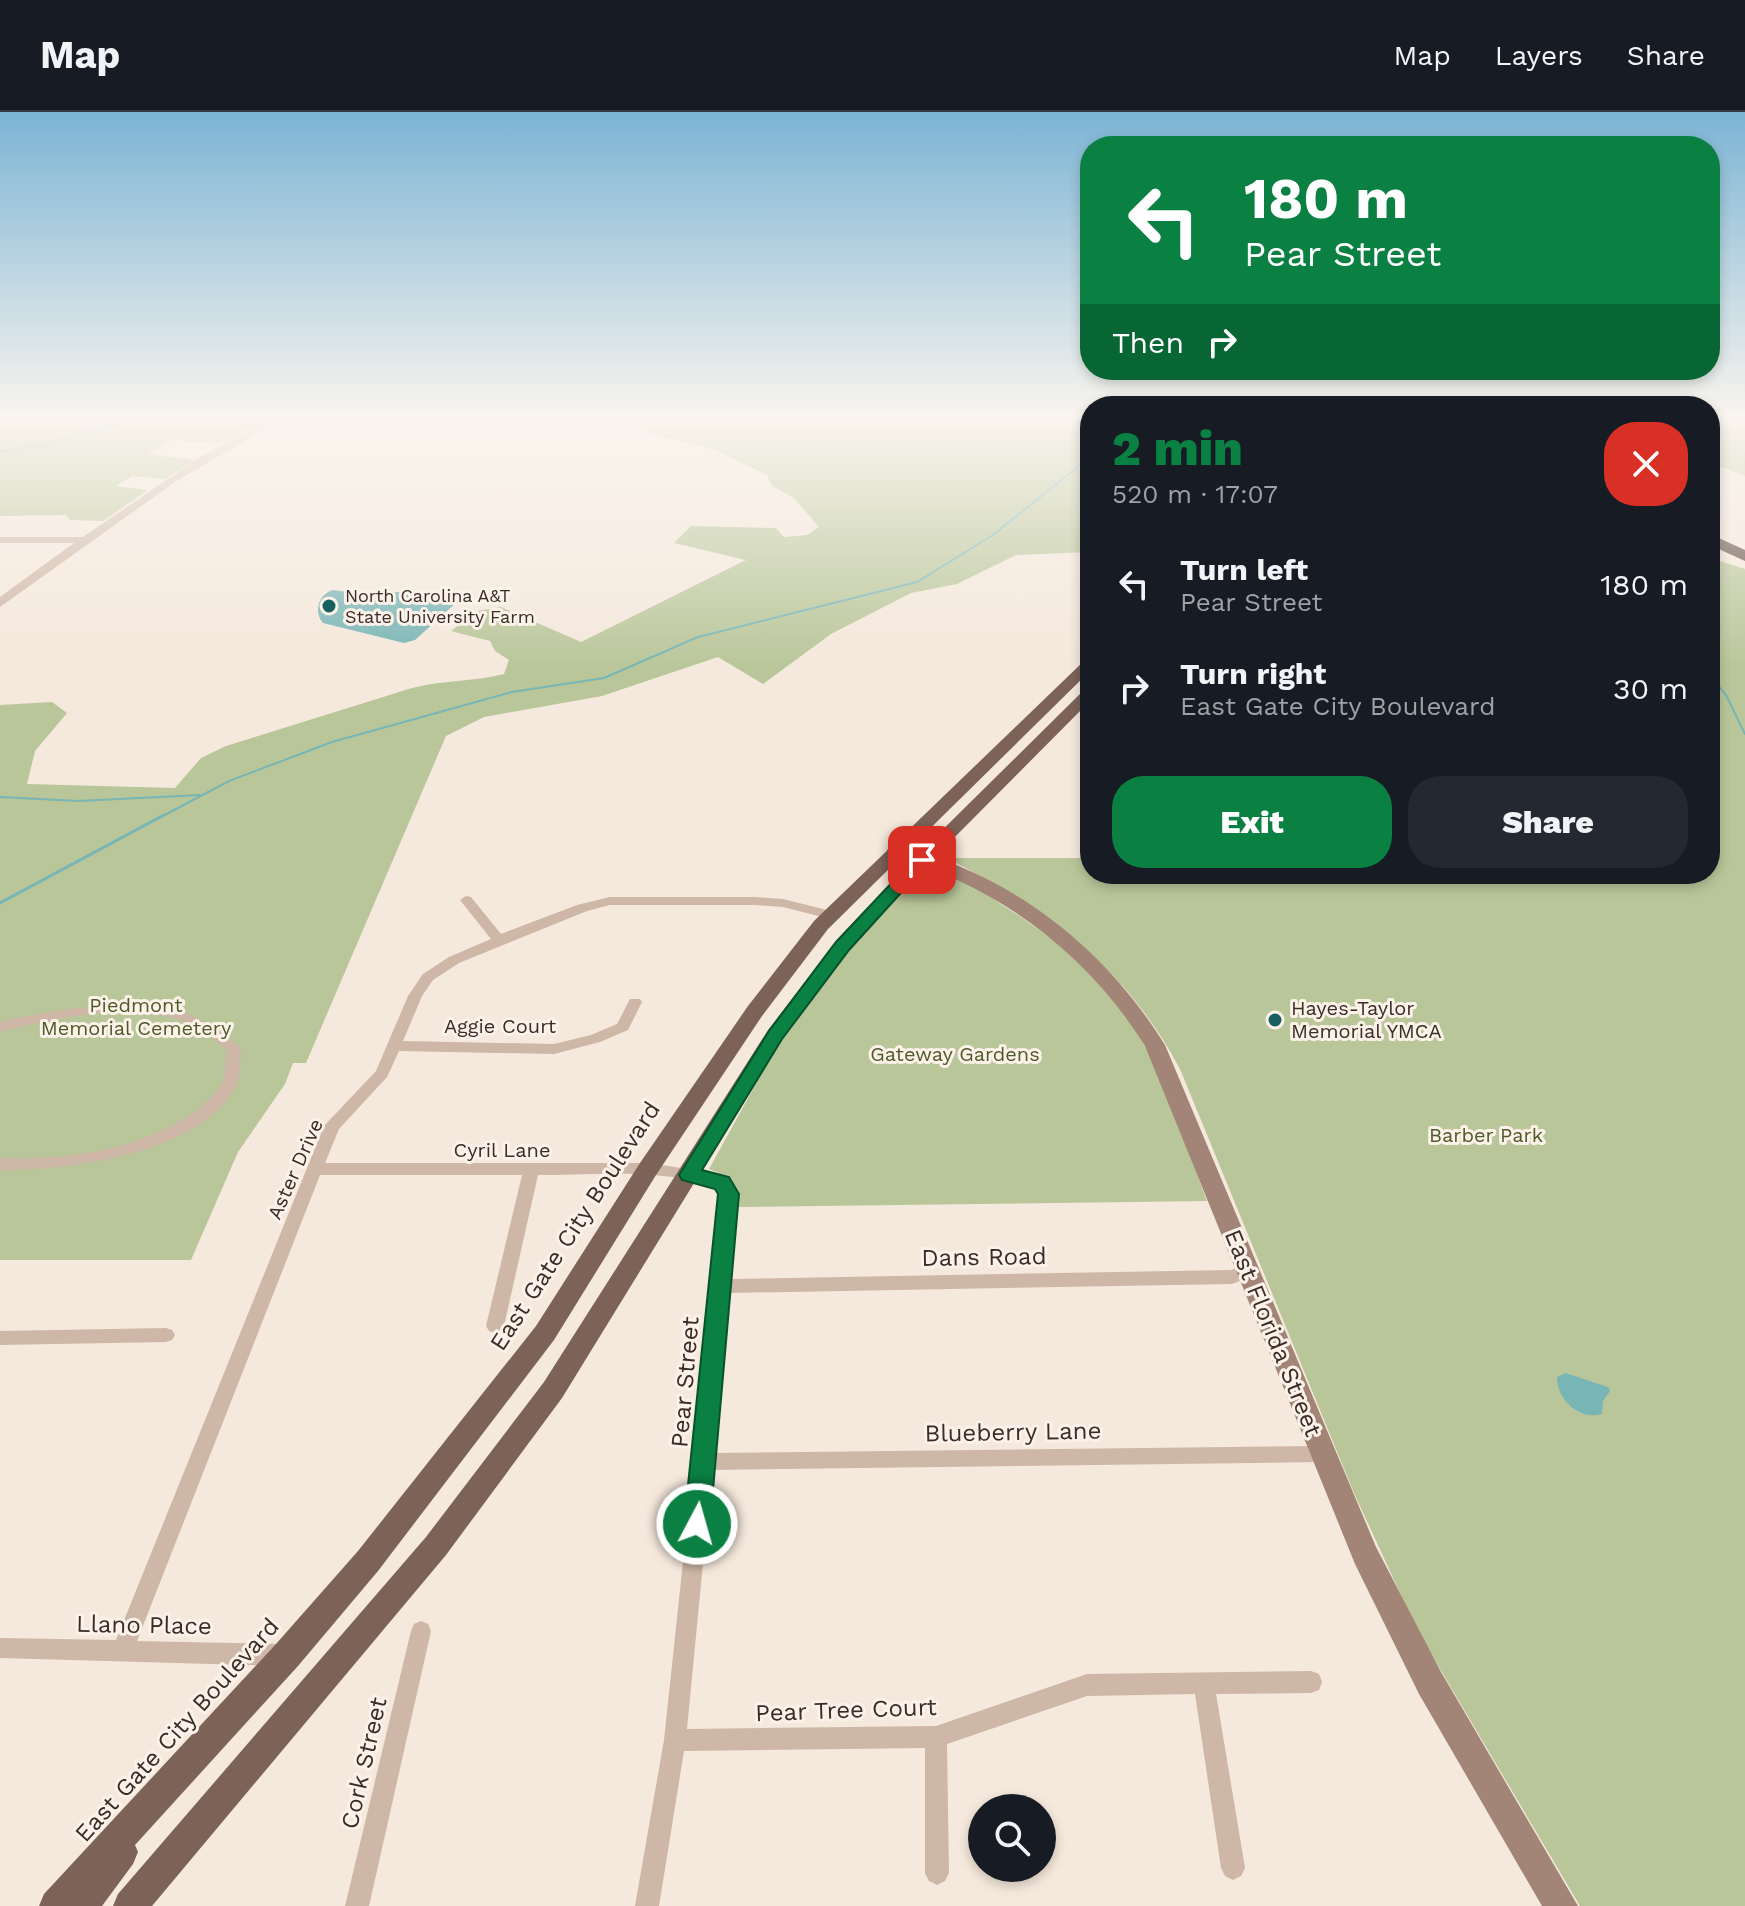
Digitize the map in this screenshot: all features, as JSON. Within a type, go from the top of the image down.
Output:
[{"type":"highway","points":[[1720,531],[1745,542]]},
{"type":"highway","points":[[1720,544],[1745,556]]},
{"type":"main road","name":"East Gate City Boulevard","points":[[56,1906],[287,1655],[368,1561],[545,1333],[648,1169],[755,1011],[826,920],[1080,673]]},
{"type":"main road","points":[[130,1906],[436,1546],[553,1390],[759,1062],[843,946],[924,857],[1080,702]]},
{"type":"main road","name":"East Florida Street","points":[[896,850],[924,857],[985,886],[1054,931],[1125,999],[1155,1045],[1365,1554],[1430,1683],[1561,1906]]},
{"type":"main road","points":[[759,1062],[750,1060],[749,1042],[774,999],[816,943],[826,920]]},
{"type":"main road","points":[[81,1906],[172,1780]]},
{"type":"street","points":[[3,599],[143,501]]},
{"type":"street","points":[[0,540],[87,540]]},
{"type":"street","points":[[466,900],[499,940]]},
{"type":"street","name":"Aster Drive","points":[[123,1650],[332,1126],[382,1073],[415,996],[428,977],[454,960],[499,940],[582,908],[610,901],[783,903],[826,920]]},
{"type":"street","name":"Aggie Court","points":[[395,1046],[554,1049],[595,1039],[623,1027],[635,1002]]},
{"type":"street","points":[[0,1027],[80,1011],[126,1009],[168,1013],[209,1027],[234,1049],[230,1085],[205,1114],[169,1136],[84,1157],[0,1164]]},
{"type":"street","name":"Cyril Lane","points":[[314,1169],[648,1169],[689,1175]]},
{"type":"street","points":[[495,1326],[531,1171]]},
{"type":"street","name":"Pear Street","points":[[647,1906],[675,1740],[728,1194],[722,1183],[689,1175]]},
{"type":"street","name":"Dans Road","points":[[720,1286],[1232,1277],[1247,1271]]},
{"type":"street","points":[[0,1338],[166,1335]]},
{"type":"street","name":"Blueberry Lane","points":[[704,1462],[1322,1454]]},
{"type":"street","name":"Cork Street","points":[[357,1906],[421,1631]]},
{"type":"street","name":"Llano Place","points":[[0,1648],[287,1655]]},
{"type":"street","name":"Pear Tree Court","points":[[675,1740],[936,1737],[1087,1685],[1311,1682]]},
{"type":"street","points":[[1204,1684],[1233,1868]]},
{"type":"street","points":[[936,1737],[937,1873]]},
{"type":"green space","points":[[0,501],[132,501],[103,521],[70,520],[66,515],[0,516]]},
{"type":"green space","name":"Piedmont Memorial Cemetery","points":[[796,501],[1080,501],[1080,552],[1016,555],[957,584],[911,593],[831,634],[763,684],[718,657],[602,696],[484,717],[446,736],[306,1063],[293,1063],[285,1084],[238,1152],[191,1260],[0,1260],[0,705],[52,702],[67,713],[35,751],[27,784],[175,788],[201,758],[226,746],[412,688],[504,674],[509,660],[495,651],[490,641],[451,631],[477,611],[501,607],[581,642],[746,560],[674,543],[691,526],[776,528],[784,537],[807,535],[819,527]]},
{"type":"green space","name":"Barber Park","points":[[1720,561],[1745,569],[1745,1906],[1580,1906],[1417,1630],[1354,1493],[1180,1069],[1135,1000],[1081,945],[1018,899],[947,858],[1080,858],[1080,884],[1720,884]]},
{"type":"green space","name":"Gateway Gardens","points":[[927,872],[948,875],[977,889],[1048,936],[1101,983],[1129,1019],[1156,1068],[1207,1201],[739,1207],[736,1187],[709,1169],[778,1044],[880,911],[918,876]]},
{"type":"water","points":[[333,590],[401,592],[456,603],[415,640],[404,643],[323,623],[318,613],[319,604],[324,595]]},
{"type":"water","points":[[1566,1373],[1608,1387],[1610,1391],[1603,1401],[1602,1414],[1578,1411],[1565,1400],[1557,1377]]},
{"type":"waterway","points":[[161,817],[229,781],[332,742],[512,692],[604,678],[698,637],[917,582],[993,535],[1036,501]]},
{"type":"waterway","points":[[1720,688],[1745,734]]},
{"type":"waterway","points":[[0,797],[78,801],[200,795]]},
{"type":"waterway","points":[[0,903],[164,815]]},
{"type":"place","name":"North Carolina A&T State University Farm","points":[[329,606]]},
{"type":"place","name":"Hayes-Taylor Memorial YMCA","points":[[1275,1020]]},
{"type":"route","points":[[697,1524],[729,1205],[726,1187],[722,1183],[689,1175],[775,1035],[843,946],[922,860]]}]
